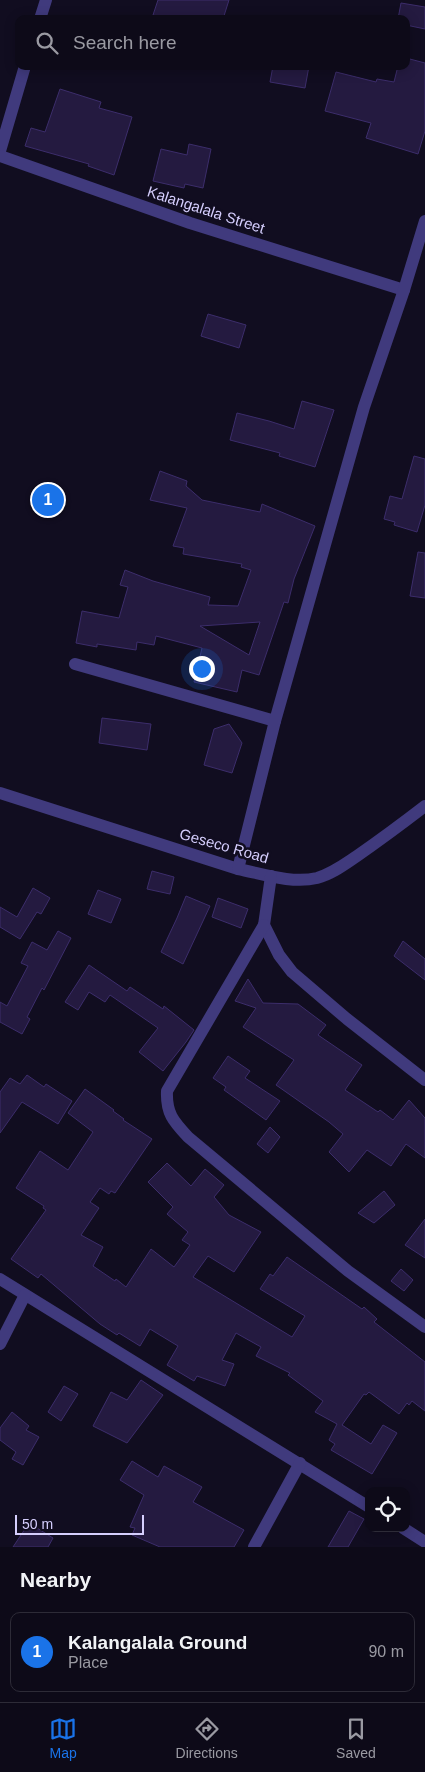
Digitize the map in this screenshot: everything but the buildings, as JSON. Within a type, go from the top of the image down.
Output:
[{"type":"street","points":[[41,15],[46,0]]},
{"type":"street","points":[[0,151],[24,70]]},
{"type":"street","name":"Kalangalala Street","points":[[0,156],[190,223],[404,290]]},
{"type":"street","points":[[238,869],[275,721],[364,407],[404,290],[425,221]]},
{"type":"street","points":[[75,664],[275,721]]},
{"type":"street","name":"Geseco Road","points":[[0,793],[238,869],[271,876],[301,879],[318,878],[338,869],[425,806]]},
{"type":"street","points":[[271,876],[264,924],[167,1091],[167,1106],[174,1122],[188,1138],[348,1271],[425,1327]]},
{"type":"street","points":[[264,924],[279,955],[292,972],[347,1019],[425,1080]]},
{"type":"street","points":[[0,1279],[365,1504]]},
{"type":"street","points":[[0,1344],[25,1295]]},
{"type":"street","points":[[254,1547],[300,1463]]},
{"type":"street","points":[[409,1532],[425,1542]]},
{"type":"place","name":"Kalangalala Ground","points":[[48,500]]}]
